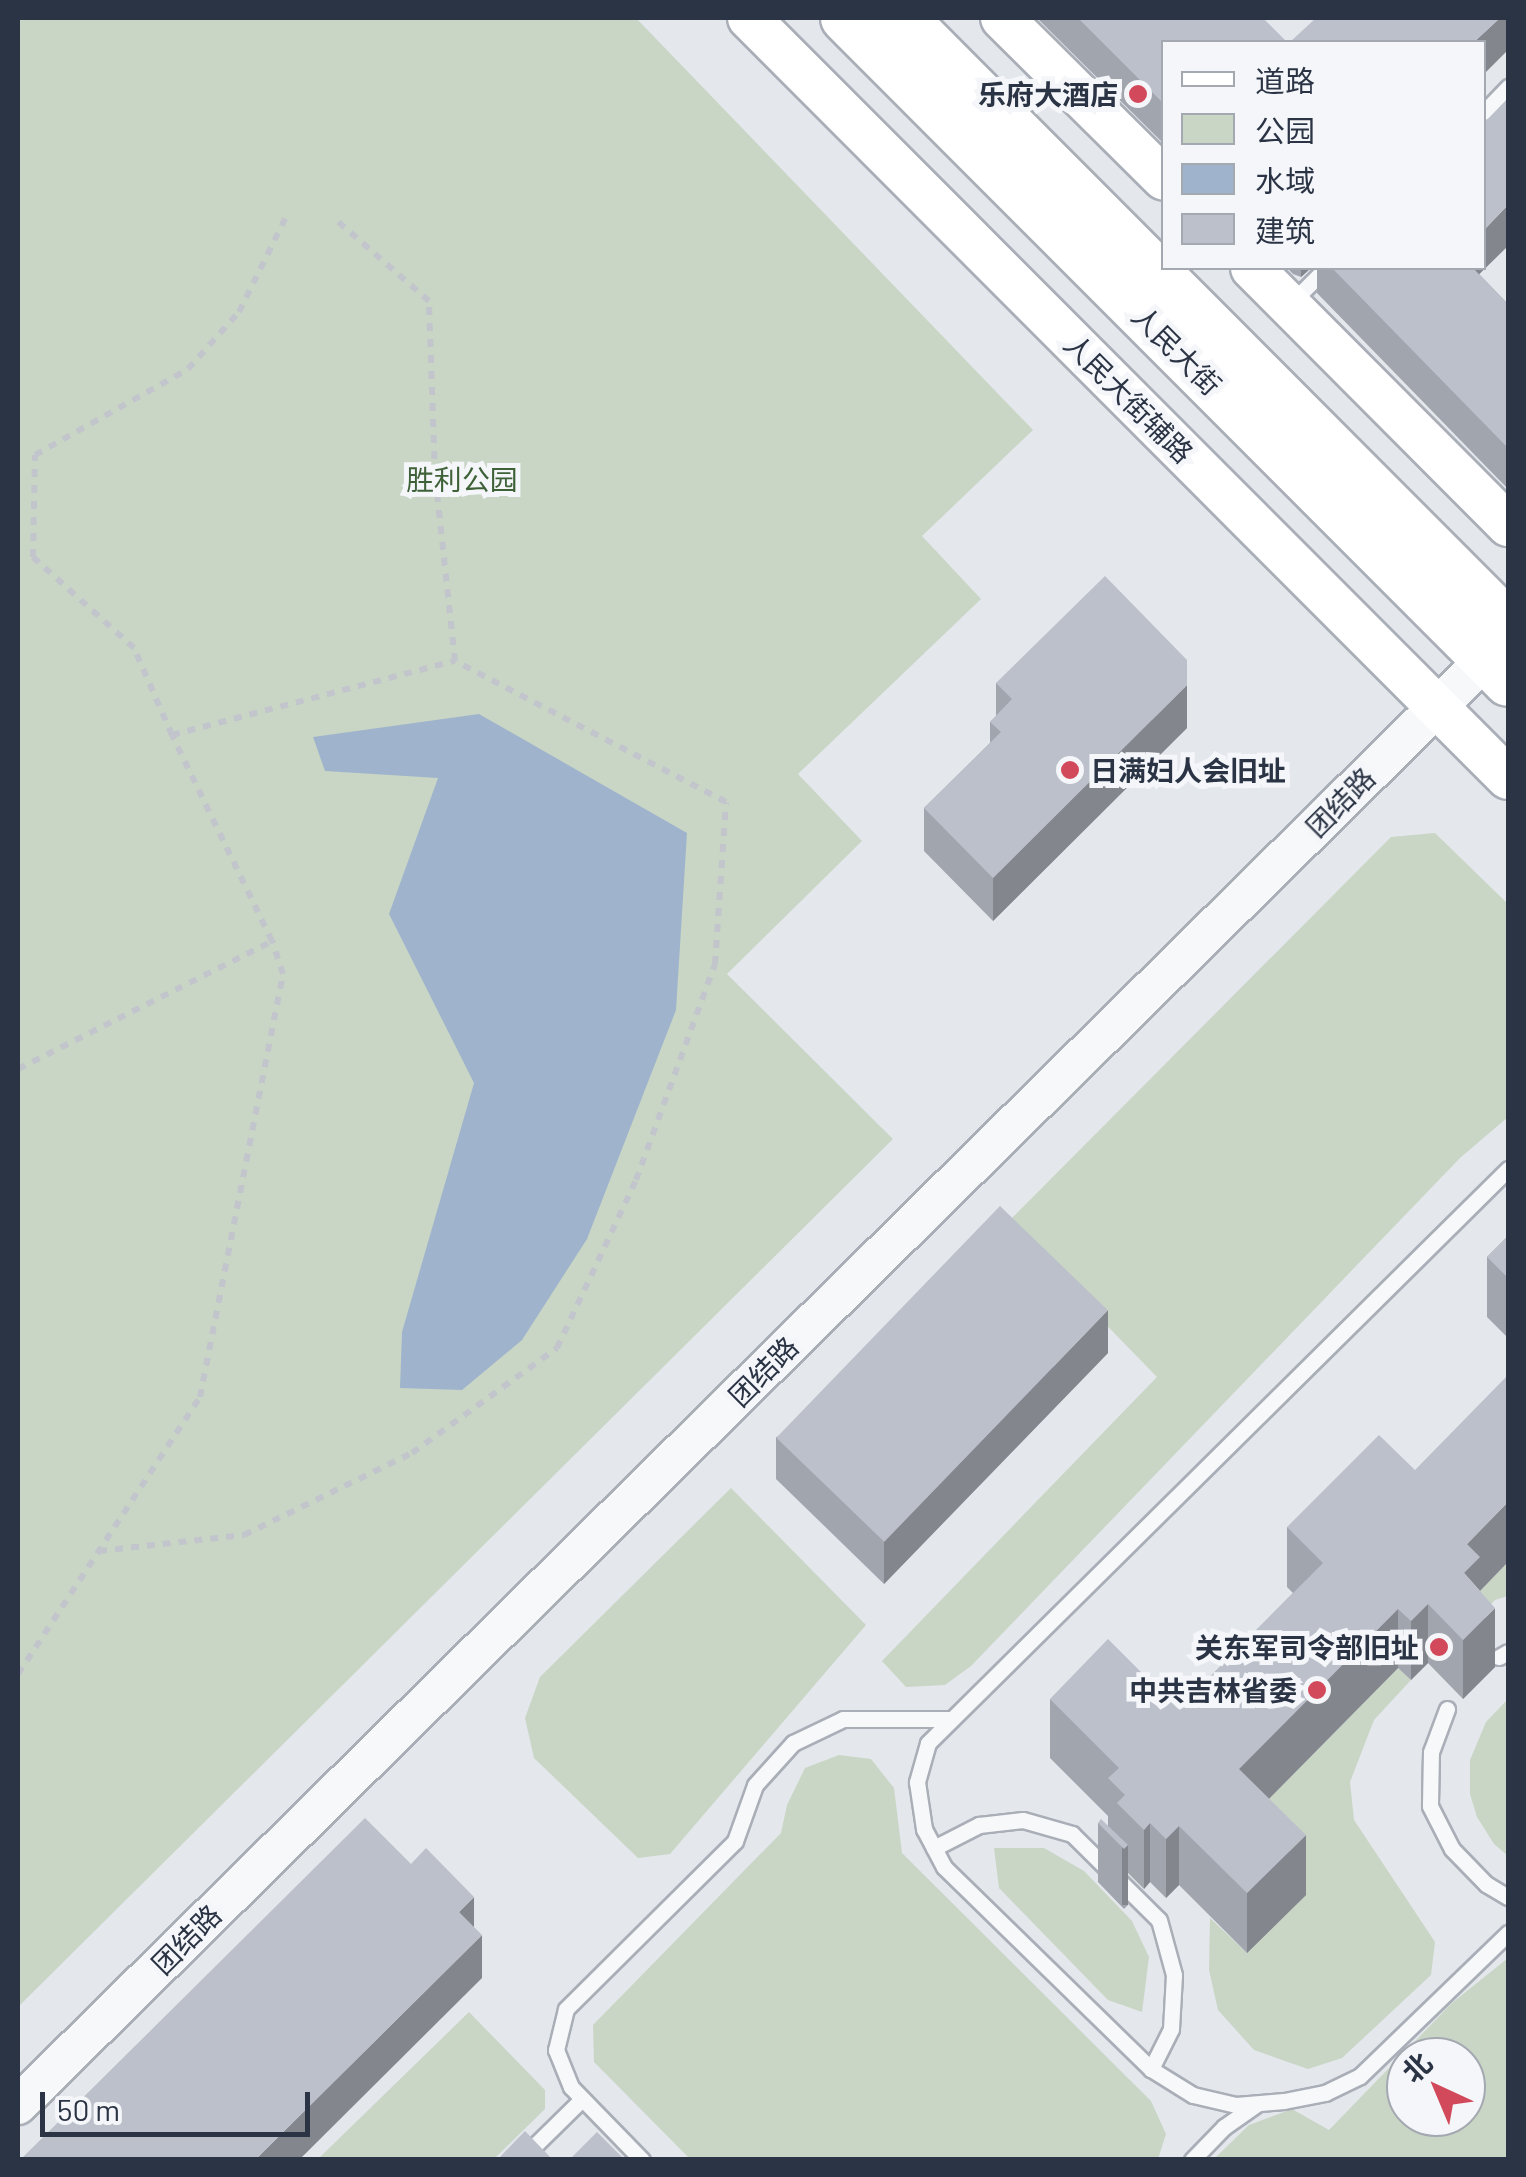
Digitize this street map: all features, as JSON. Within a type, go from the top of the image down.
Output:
[{"type":"main road","name":"人民大街辅路","points":[[748,18],[1508,778]]},
{"type":"main road","name":"人民大街","points":[[845,18],[1503,650]]},
{"type":"main road","name":"人民大街","points":[[903,18],[1503,650]]},
{"type":"main road","points":[[1002,18],[1161,176]]},
{"type":"main road","points":[[1254,270],[1508,525]]},
{"type":"street","name":"团结路","points":[[18,2105],[1437,706],[1503,650]]},
{"type":"lane","points":[[1486,110],[1508,87]]},
{"type":"lane","points":[[1289,304],[1324,270]]},
{"type":"lane","points":[[1508,1170],[928,1743],[917,1782],[924,1829],[944,1867],[1151,2069],[1193,2095],[1236,2104],[1259,2103],[1325,2092],[1360,2076],[1508,1933]]},
{"type":"lane","points":[[1446,1708],[1431,1752],[1430,1806],[1452,1849],[1486,1884],[1508,1897]]},
{"type":"lane","points":[[642,2160],[571,2088],[556,2050],[566,2010],[736,1841],[755,1786],[793,1743],[843,1719],[952,1719]]},
{"type":"lane","points":[[934,1848],[979,1825],[1024,1820],[1072,1834],[1158,1920],[1174,1976],[1170,2029],[1151,2069]]},
{"type":"lane","points":[[520,2160],[582,2099]]},
{"type":"lane","points":[[1192,2160],[1224,2127],[1259,2103]]},
{"type":"path","points":[[18,1674],[200,1397],[284,974],[134,648],[32,557],[34,454],[188,369],[239,312],[286,216]]},
{"type":"path","points":[[334,219],[429,301],[435,475],[454,661]]},
{"type":"path","points":[[98,1551],[244,1535],[412,1453],[557,1348],[636,1180],[715,964],[726,802],[454,661],[172,734]]},
{"type":"path","points":[[18,1068],[272,941]]},
{"type":"green space","name":"胜利公园","points":[[18,18],[636,18],[1033,430],[922,536],[981,599],[798,774],[862,841],[727,974],[893,1139],[18,2007]]},
{"type":"green space","points":[[1435,833],[1508,904],[1508,1117],[1460,1158],[971,1666],[945,1685],[906,1687],[882,1661],[1157,1377],[1007,1223],[1391,837]]},
{"type":"green space","points":[[731,1488],[866,1625],[670,1854],[638,1858],[534,1758],[525,1718],[540,1677]]},
{"type":"green space","points":[[1508,1562],[1508,1596],[1495,1600],[1480,1616],[1467,1604]]},
{"type":"green space","points":[[1398,1668],[1411,1680],[1374,1720],[1350,1782],[1354,1820],[1435,1942],[1431,1975],[1342,2058],[1308,2069],[1254,2050],[1218,2010],[1209,1970],[1210,1918],[1247,1953],[1239,1829]]},
{"type":"green space","points":[[1508,1699],[1508,1856],[1494,1844],[1477,1817],[1470,1794],[1470,1760],[1486,1722]]},
{"type":"green space","points":[[839,1755],[871,1759],[894,1788],[902,1853],[1151,2101],[1166,2134],[1158,2159],[690,2159],[594,2062],[593,2025],[781,1833],[787,1805],[805,1768]]},
{"type":"green space","points":[[994,1848],[1044,1848],[1084,1871],[1132,1921],[1149,1957],[1142,2012],[1108,2000],[999,1888]]},
{"type":"green space","points":[[1508,1958],[1508,2159],[1214,2159],[1249,2125],[1292,2109],[1329,2130],[1386,2071],[1386,2137],[1486,2137],[1486,2037],[1419,2037],[1452,2003]]},
{"type":"green space","points":[[469,2012],[545,2090],[545,2109],[494,2159],[318,2159]]},
{"type":"water","points":[[479,714],[687,833],[676,1010],[587,1239],[522,1340],[462,1390],[400,1388],[402,1332],[474,1083],[389,914],[438,778],[325,771],[313,737]]},
{"type":"building","points":[[1078,18],[1263,18],[1285,40],[1161,40],[1161,101]]},
{"type":"building","points":[[1316,18],[1500,18],[1476,40],[1292,40]]},
{"type":"building","points":[[1508,98],[1508,205],[1486,228],[1486,121]]},
{"type":"building","points":[[1334,270],[1475,270],[1508,304],[1508,448]]},
{"type":"building","name":"日满妇人会旧址","points":[[1105,576],[1187,660],[1187,685],[993,878],[924,808],[1001,732],[990,722],[1012,699],[996,683]]},
{"type":"building","points":[[1000,1206],[1108,1310],[884,1542],[776,1438]]},
{"type":"building","points":[[1508,1236],[1508,1278],[1487,1257]]},
{"type":"building","points":[[1508,1375],[1508,1502],[1467,1544],[1480,1557],[1464,1573],[1495,1608],[1463,1640],[1428,1604],[1411,1621],[1398,1609],[1239,1769],[1306,1835],[1247,1893],[1179,1826],[1166,1839],[1150,1823],[1144,1830],[1117,1803],[1125,1795],[1108,1778],[1119,1768],[1050,1699],[1108,1639],[1178,1709],[1323,1563],[1287,1527],[1379,1435],[1415,1470]]},
{"type":"building","points":[[365,1818],[411,1864],[426,1848],[474,1897],[459,1912],[482,1935],[255,2160],[20,2160]]},
{"type":"building","points":[[1101,1819],[1128,1845],[1124,1849],[1098,1823]]},
{"type":"building","points":[[525,2131],[553,2160],[497,2160]]},
{"type":"building","points":[[597,2132],[625,2160],[569,2160]]},
{"type":"place","name":"乐府大酒店","points":[[1138,94]]},
{"type":"place","name":"日满妇人会旧址","points":[[1070,770]]},
{"type":"place","name":"关东军司令部旧址","points":[[1439,1647]]},
{"type":"place","name":"中共吉林省委","points":[[1317,1690]]}]
